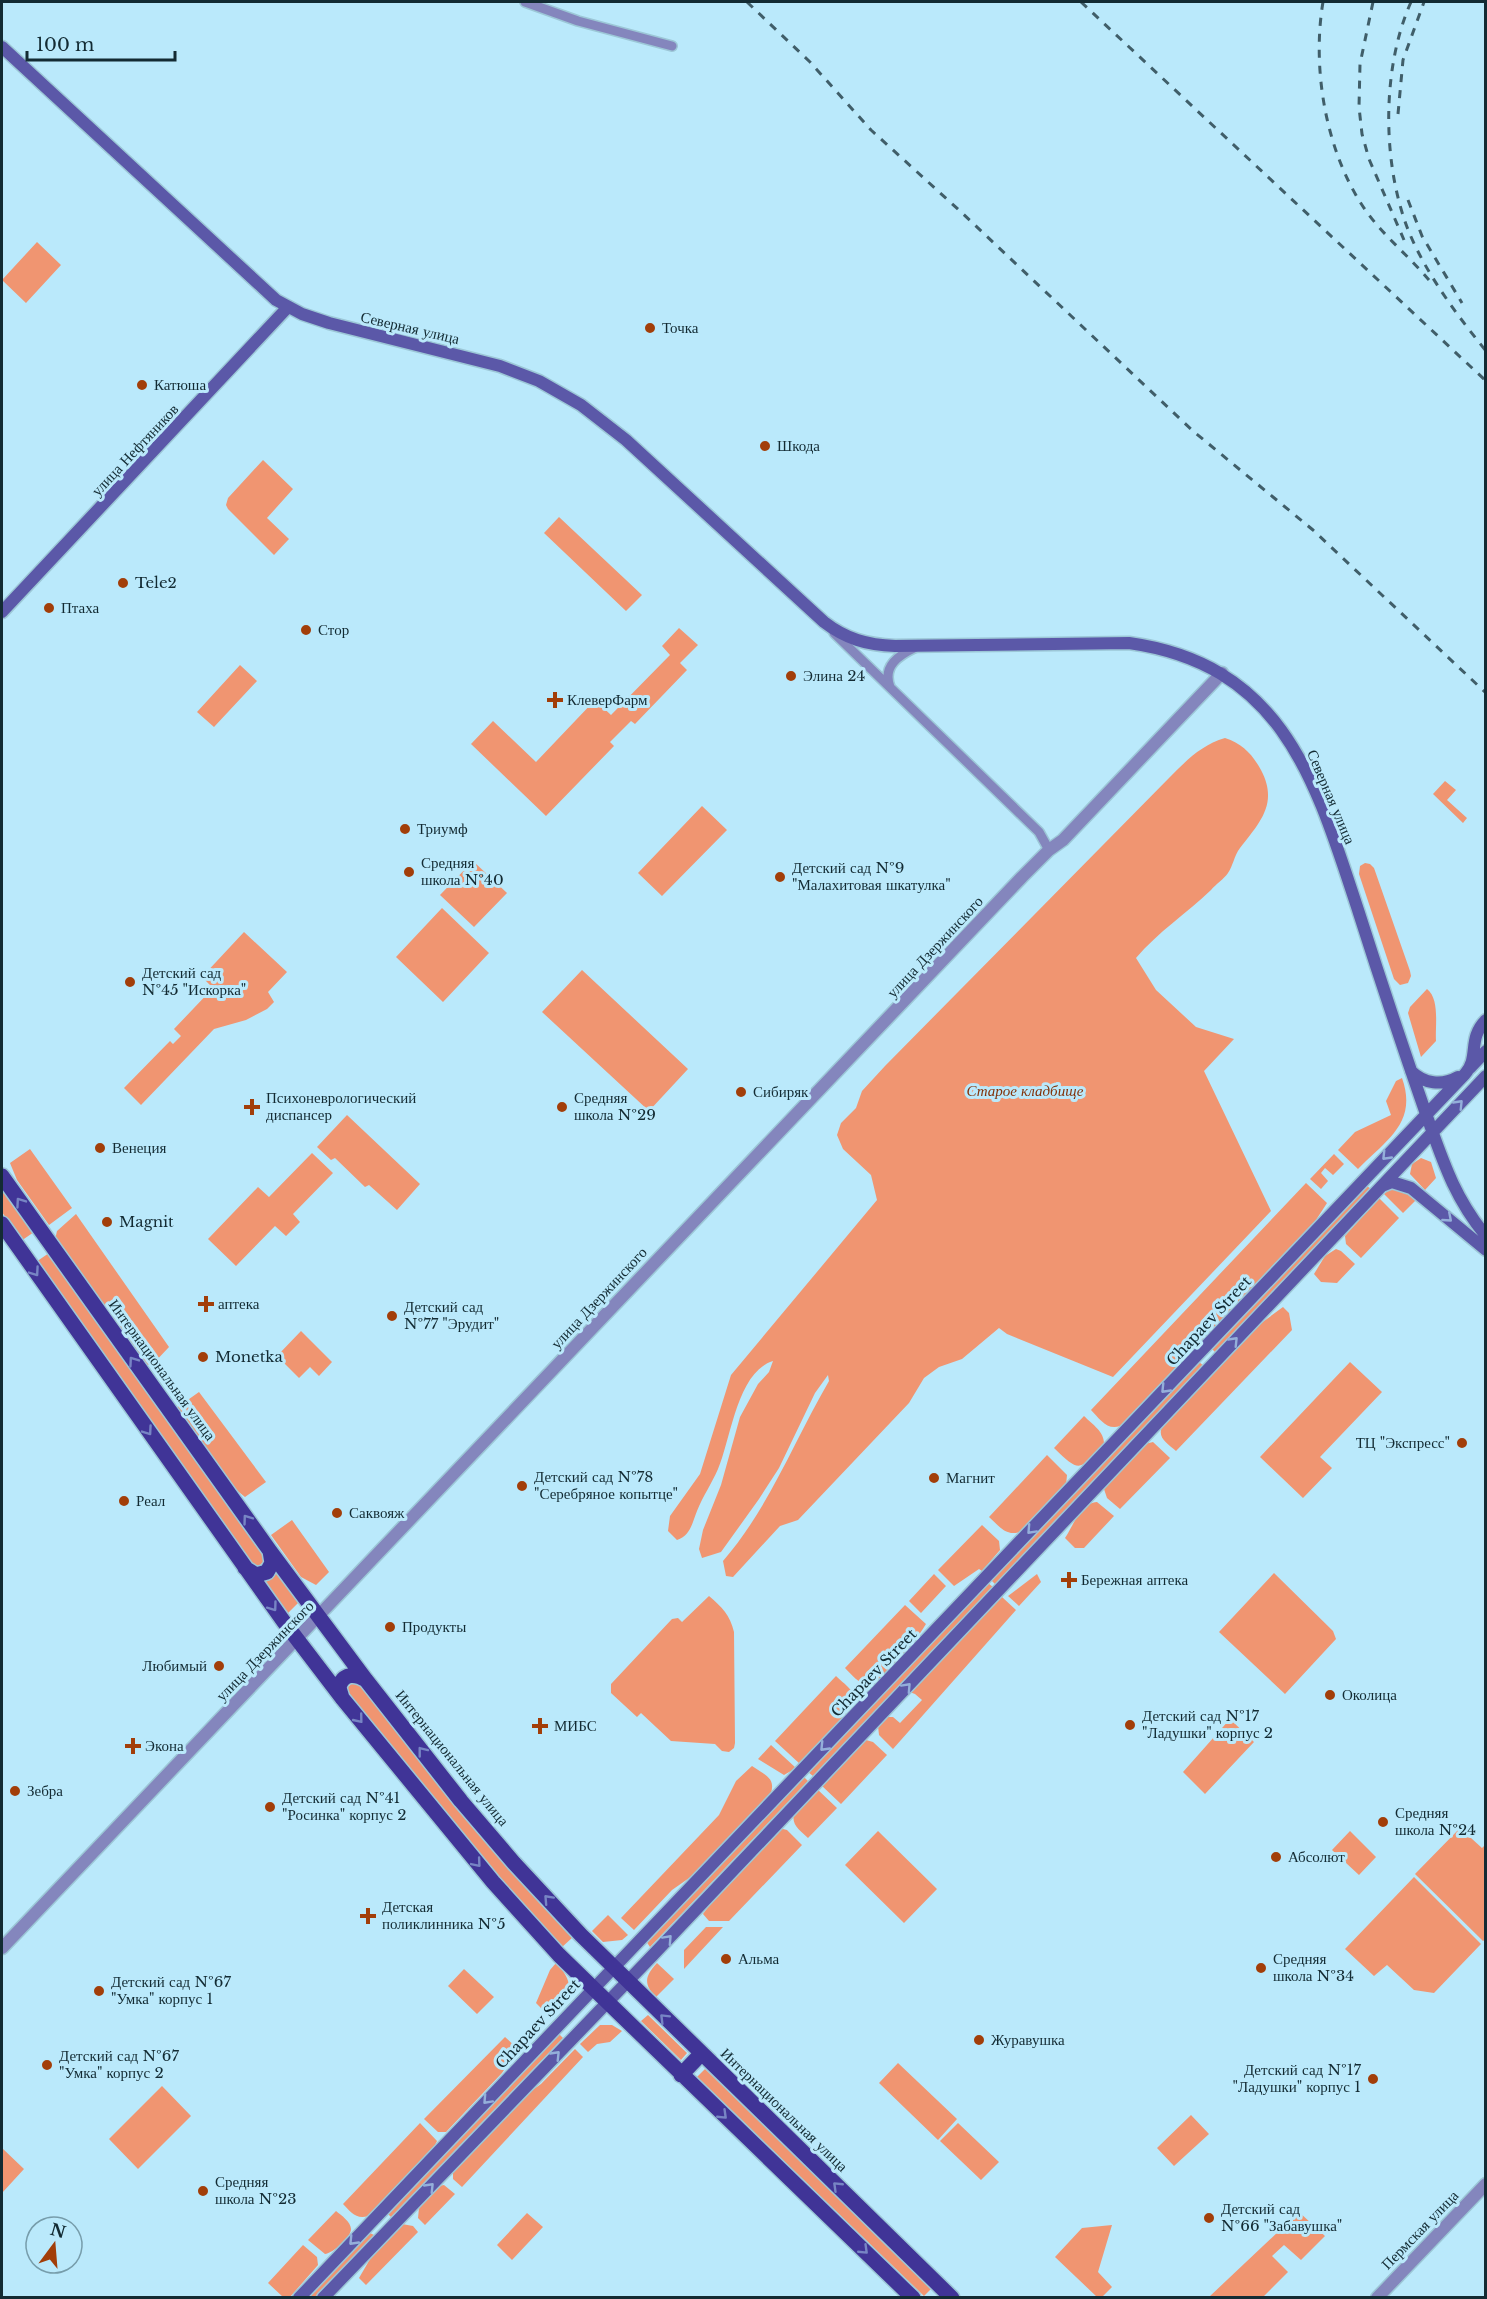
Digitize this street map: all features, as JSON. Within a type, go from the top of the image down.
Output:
[{"type":"main road","name":"Северная улица","points":[[2,47],[266,292],[288,307],[309,317],[500,366],[539,381],[581,405],[635,447],[824,622],[845,636],[865,644],[916,647],[1129,643],[1175,652],[1205,663],[1222,673],[1262,706],[1283,732],[1304,766],[1340,859],[1432,1132],[1457,1196],[1485,1236]]},
{"type":"main road","name":"улица Нефтяников","points":[[2,612],[288,307]]},
{"type":"main road","points":[[1411,1071],[1419,1078],[1435,1083],[1452,1081],[1467,1071],[1476,1031],[1485,1020]]},
{"type":"main road","name":"Chapaev Street","points":[[299,2298],[1485,1051]]},
{"type":"main road","points":[[323,2298],[1214,1364],[1485,1076]]},
{"type":"main road","name":"Интернациональная улица","points":[[2,1176],[270,1551],[366,1680],[484,1827],[544,1895],[613,1967],[952,2298]]},
{"type":"main road","points":[[1381,1186],[1392,1182],[1411,1188],[1485,1250]]},
{"type":"main road","points":[[2,1224],[297,1640],[493,1882],[592,1988],[913,2298]]},
{"type":"main road","points":[[1201,1352],[1214,1364]]},
{"type":"main road","points":[[245,1568],[256,1575],[267,1572],[272,1563],[270,1551]]},
{"type":"main road","points":[[342,1698],[339,1688],[346,1676],[355,1675],[366,1680]]},
{"type":"main road","points":[[681,2075],[701,2054]]},
{"type":"main road","points":[[377,2217],[389,2229]]},
{"type":"street","points":[[525,2],[552,13],[672,46]]},
{"type":"street","name":"Северная улица","points":[[824,622],[891,690],[1039,832],[1049,850]]},
{"type":"street","points":[[891,690],[887,678],[891,664],[899,656],[916,647]]},
{"type":"street","name":"улица Дзержинского","points":[[2,1948],[319,1617],[628,1288],[1222,673]]},
{"type":"street","name":"Пермская улица","points":[[1377,2298],[1485,2184]]},
{"type":"green space","points":[[37,242],[61,265],[26,303],[2,280]]},
{"type":"green space","points":[[263,460],[293,489],[267,518],[289,539],[274,555],[226,505],[228,498]]},
{"type":"green space","points":[[559,517],[642,595],[626,611],[544,533]]},
{"type":"green space","points":[[679,628],[698,645],[680,663],[687,670],[635,724],[631,721],[610,742],[614,746],[546,816],[471,744],[493,721],[536,762],[595,700],[611,715],[670,655],[662,646]]},
{"type":"green space","points":[[240,665],[257,681],[214,727],[197,712]]},
{"type":"green space","name":"Старое кладбище","points":[[1225,738],[1246,750],[1261,770],[1268,793],[1264,812],[1238,851],[1226,875],[1136,958],[1156,990],[1196,1027],[1234,1039],[1204,1071],[1271,1211],[1113,1377],[1007,1334],[999,1328],[962,1359],[939,1367],[924,1378],[909,1403],[798,1520],[780,1526],[733,1577],[726,1576],[723,1561],[768,1497],[829,1381],[828,1375],[815,1393],[779,1468],[721,1552],[702,1558],[699,1549],[703,1530],[721,1485],[740,1417],[758,1384],[769,1372],[773,1361],[751,1378],[743,1392],[718,1469],[690,1528],[682,1538],[677,1540],[668,1531],[670,1516],[700,1474],[731,1375],[877,1200],[871,1175],[843,1149],[837,1135],[841,1123],[856,1108],[862,1091],[885,1066],[1169,778],[1201,749]]},
{"type":"green space","points":[[1445,781],[1456,790],[1447,800],[1467,818],[1463,823],[1433,794]]},
{"type":"green space","points":[[702,806],[727,830],[662,896],[638,873]]},
{"type":"green space","points":[[473,861],[507,893],[474,927],[440,895]]},
{"type":"green space","points":[[1365,863],[1374,868],[1410,971],[1411,976],[1408,983],[1400,985],[1394,979],[1359,874],[1360,866]]},
{"type":"green space","points":[[442,908],[489,953],[443,1002],[396,957]]},
{"type":"green space","points":[[244,932],[287,972],[268,992],[274,1002],[267,1009],[246,1020],[214,1029],[141,1105],[124,1088],[170,1041],[173,1044],[181,1036],[174,1029],[213,988],[202,977]]},
{"type":"green space","points":[[582,970],[688,1069],[649,1111],[542,1012]]},
{"type":"green space","points":[[1427,989],[1434,999],[1436,1041],[1421,1057],[1408,1013],[1410,1007]]},
{"type":"green space","points":[[1402,1078],[1406,1107],[1402,1119],[1388,1139],[1358,1169],[1338,1150],[1355,1132],[1391,1115],[1386,1101],[1396,1081]]},
{"type":"green space","points":[[347,1115],[420,1184],[397,1210],[369,1185],[365,1187],[335,1158],[331,1160],[317,1147]]},
{"type":"green space","points":[[30,1149],[72,1208],[49,1225],[17,1180],[10,1163]]},
{"type":"green space","points":[[312,1153],[333,1173],[293,1214],[300,1222],[286,1236],[275,1226],[236,1266],[208,1239],[258,1187],[269,1197]]},
{"type":"green space","points":[[1334,1154],[1344,1164],[1333,1175],[1325,1168],[1321,1173],[1328,1181],[1321,1189],[1310,1179]]},
{"type":"green space","points":[[1421,1158],[1431,1162],[1436,1178],[1425,1190],[1410,1174],[1412,1164]]},
{"type":"green space","points":[[1306,1183],[1327,1203],[1316,1220],[1120,1426],[1111,1427],[1104,1423],[1091,1410]]},
{"type":"green space","points":[[2,1186],[34,1232],[21,1241],[2,1212]]},
{"type":"green space","points":[[1367,1186],[1371,1189],[1216,1353],[1212,1349]]},
{"type":"green space","points":[[1396,1189],[1407,1192],[1417,1199],[1403,1213],[1384,1194]]},
{"type":"green space","points":[[1379,1198],[1399,1218],[1361,1258],[1346,1244],[1345,1236]]},
{"type":"green space","points":[[76,1214],[169,1347],[152,1365],[146,1365],[55,1240],[57,1231]]},
{"type":"green space","points":[[1336,1249],[1355,1264],[1337,1283],[1321,1282],[1314,1274],[1325,1256]]},
{"type":"green space","points":[[49,1253],[263,1553],[264,1561],[259,1566],[253,1566],[36,1262]]},
{"type":"green space","points":[[1283,1307],[1289,1313],[1292,1330],[1176,1451],[1162,1438],[1162,1427],[1260,1324]]},
{"type":"green space","points":[[301,1331],[332,1362],[319,1376],[310,1367],[299,1378],[277,1356]]},
{"type":"green space","points":[[1199,1362],[1204,1366],[996,1585],[991,1580]]},
{"type":"green space","points":[[1350,1362],[1382,1392],[1320,1457],[1332,1468],[1303,1498],[1260,1457]]},
{"type":"green space","points":[[199,1392],[266,1482],[245,1497],[224,1480],[175,1409]]},
{"type":"green space","points":[[1084,1416],[1103,1436],[1104,1445],[1080,1466],[1070,1462],[1054,1448]]},
{"type":"green space","points":[[1153,1442],[1170,1458],[1120,1509],[1107,1498],[1104,1489],[1145,1444]]},
{"type":"green space","points":[[1047,1455],[1067,1475],[1066,1485],[1022,1531],[1012,1533],[1004,1530],[989,1517]]},
{"type":"green space","points":[[1097,1502],[1114,1516],[1084,1548],[1075,1548],[1065,1538],[1086,1506]]},
{"type":"green space","points":[[292,1520],[329,1572],[316,1585],[301,1577],[271,1535]]},
{"type":"green space","points":[[982,1525],[999,1541],[1000,1550],[982,1571],[979,1569],[954,1586],[938,1570]]},
{"type":"green space","points":[[277,1571],[299,1602],[286,1615],[261,1580],[272,1578]]},
{"type":"green space","points":[[1274,1573],[1333,1631],[1336,1639],[1285,1694],[1219,1632]]},
{"type":"green space","points":[[934,1574],[946,1586],[921,1613],[909,1601]]},
{"type":"green space","points":[[1037,1574],[1041,1582],[1019,1606],[1008,1596]]},
{"type":"green space","points":[[988,1583],[993,1587],[813,1776],[808,1772]]},
{"type":"green space","points":[[709,1596],[725,1612],[734,1632],[735,1743],[734,1748],[729,1752],[722,1751],[715,1744],[671,1741],[641,1713],[637,1717],[611,1693],[611,1684],[672,1619],[678,1618],[682,1622]]},
{"type":"green space","points":[[1002,1597],[1016,1610],[893,1749],[879,1735],[878,1726],[888,1717],[893,1717],[900,1723],[922,1700],[915,1694],[904,1690]]},
{"type":"green space","points":[[905,1605],[926,1624],[900,1660],[883,1678],[868,1685],[861,1683],[845,1668]]},
{"type":"green space","points":[[836,1676],[852,1692],[855,1705],[800,1764],[775,1741]]},
{"type":"green space","points":[[354,1682],[360,1684],[455,1807],[506,1866],[573,1937],[561,1948],[495,1874],[347,1693],[348,1687]]},
{"type":"green space","points":[[1230,1719],[1254,1742],[1205,1794],[1183,1772]]},
{"type":"green space","points":[[866,1740],[873,1742],[887,1755],[841,1804],[821,1785]]},
{"type":"green space","points":[[771,1745],[796,1768],[784,1775],[758,1759]]},
{"type":"green space","points":[[752,1766],[770,1780],[771,1793],[692,1876],[672,1890],[634,1930],[621,1918],[719,1815],[736,1781]]},
{"type":"green space","points":[[804,1777],[808,1781],[650,1947],[646,1941]]},
{"type":"green space","points":[[817,1789],[837,1808],[808,1838],[795,1825],[793,1818]]},
{"type":"green space","points":[[1460,1828],[1482,1848],[1485,1845],[1486,1939],[1483,1941],[1415,1874]]},
{"type":"green space","points":[[779,1830],[787,1830],[802,1845],[729,1921],[709,1921],[703,1914],[714,1899]]},
{"type":"green space","points":[[878,1831],[937,1889],[904,1923],[845,1865]]},
{"type":"green space","points":[[1350,1831],[1376,1857],[1359,1875],[1332,1850]]},
{"type":"green space","points":[[1414,1877],[1481,1944],[1434,1993],[1414,1990],[1387,1965],[1374,1976],[1345,1949]]},
{"type":"green space","points":[[608,1915],[628,1935],[622,1940],[603,1942],[592,1931]]},
{"type":"green space","points":[[706,1927],[723,1927],[684,1969],[684,1950]]},
{"type":"green space","points":[[556,1963],[563,1971],[569,1985],[566,1997],[550,2017],[536,2003],[550,1970]]},
{"type":"green space","points":[[657,1963],[674,1979],[656,1997],[649,1988],[647,1980]]},
{"type":"green space","points":[[464,1969],[494,1997],[477,2014],[448,1986]]},
{"type":"green space","points":[[648,2015],[687,2053],[681,2060],[641,2021]]},
{"type":"green space","points":[[600,2025],[612,2025],[622,2031],[610,2042],[597,2044],[588,2052],[580,2044]]},
{"type":"green space","points":[[559,2034],[563,2038],[391,2217],[388,2214]]},
{"type":"green space","points":[[505,2037],[518,2049],[502,2073],[446,2132],[438,2132],[424,2119]]},
{"type":"green space","points":[[575,2049],[583,2057],[462,2187],[453,2179],[453,2172],[527,2094],[541,2084]]},
{"type":"green space","points":[[898,2063],[957,2119],[938,2140],[879,2083]]},
{"type":"green space","points":[[705,2069],[932,2288],[924,2296],[697,2077]]},
{"type":"green space","points":[[162,2086],[191,2116],[138,2169],[109,2139]]},
{"type":"green space","points":[[1191,2115],[1209,2134],[1174,2166],[1157,2148]]},
{"type":"green space","points":[[420,2123],[437,2141],[435,2145],[368,2216],[360,2217],[354,2214],[343,2204]]},
{"type":"green space","points":[[958,2123],[999,2162],[981,2180],[940,2141]]},
{"type":"green space","points":[[2,2148],[24,2169],[2,2193]]},
{"type":"green space","points":[[444,2185],[455,2194],[425,2225],[418,2218],[419,2208],[439,2186]]},
{"type":"green space","points":[[336,2211],[349,2224],[350,2233],[341,2244],[325,2254],[308,2240]]},
{"type":"green space","points":[[1299,2212],[1325,2236],[1301,2260],[1284,2245],[1272,2256],[1288,2272],[1263,2297],[1209,2297]]},
{"type":"green space","points":[[527,2213],[543,2227],[512,2260],[497,2245]]},
{"type":"green space","points":[[402,2224],[413,2226],[418,2232],[366,2285],[359,2278],[373,2254]]},
{"type":"green space","points":[[1112,2225],[1098,2272],[1112,2287],[1102,2297],[1097,2297],[1055,2257],[1082,2228]]},
{"type":"green space","points":[[370,2233],[374,2235],[315,2297],[308,2298]]},
{"type":"green space","points":[[303,2245],[317,2257],[318,2265],[290,2297],[283,2297],[268,2283]]},
{"type":"railway","points":[[747,2],[810,62],[871,130],[1193,431],[1313,530],[1486,693]]},
{"type":"railway","points":[[1081,2],[1486,381]]},
{"type":"railway","points":[[1323,2],[1319,53],[1321,80],[1330,133],[1339,158],[1349,183],[1369,215],[1429,280]]},
{"type":"railway","points":[[1373,2],[1360,64],[1359,107],[1362,134],[1369,159],[1404,240]]},
{"type":"railway","points":[[1411,2],[1401,28],[1390,84],[1390,144],[1399,201],[1407,227],[1422,260],[1452,307],[1486,351]]},
{"type":"railway","points":[[1398,114],[1403,60],[1424,2]]},
{"type":"railway","points":[[1408,200],[1422,236],[1462,303]]},
{"type":"place","name":"Точка","points":[[650,328]]},
{"type":"place","name":"Катюша","points":[[142,385]]},
{"type":"place","name":"Шкода","points":[[765,446]]},
{"type":"place","name":"Tele2","points":[[123,583]]},
{"type":"place","name":"Птаха","points":[[49,608]]},
{"type":"place","name":"Стор","points":[[306,630]]},
{"type":"place","name":"Элина 24","points":[[791,676]]},
{"type":"place","name":"КлеверФарм","points":[[555,700]]},
{"type":"place","name":"Триумф","points":[[405,829]]},
{"type":"place","name":"Средняя школа №40","points":[[409,872]]},
{"type":"place","name":"Детский сад №9 \"Малахитовая шкатулка\"","points":[[780,877]]},
{"type":"place","name":"Детский сад №45 \"Искорка\"","points":[[130,982]]},
{"type":"place","name":"Сибиряк","points":[[741,1092]]},
{"type":"place","name":"Психоневрологический диспансер","points":[[252,1107]]},
{"type":"place","name":"Средняя школа №29","points":[[562,1107]]},
{"type":"place","name":"Венеция","points":[[100,1148]]},
{"type":"place","name":"Magnit","points":[[107,1222]]},
{"type":"place","name":"аптека","points":[[206,1304]]},
{"type":"place","name":"Детский сад №77 \"Эрудит\"","points":[[392,1316]]},
{"type":"place","name":"Monetka","points":[[203,1357]]},
{"type":"place","name":"ТЦ \"Экспресс\"","points":[[1462,1443]]},
{"type":"place","name":"Магнит","points":[[934,1478]]},
{"type":"place","name":"Детский сад №78 \"Серебряное копытце\"","points":[[522,1486]]},
{"type":"place","name":"Реал","points":[[124,1501]]},
{"type":"place","name":"Саквояж","points":[[337,1513]]},
{"type":"place","name":"Бережная аптека","points":[[1069,1580]]},
{"type":"place","name":"Продукты","points":[[390,1627]]},
{"type":"place","name":"Любимый","points":[[219,1666]]},
{"type":"place","name":"Околица","points":[[1330,1695]]},
{"type":"place","name":"Детский сад №17 \"Ладушки\" корпус 2","points":[[1130,1725]]},
{"type":"place","name":"МИБС","points":[[540,1726]]},
{"type":"place","name":"Экона","points":[[133,1746]]},
{"type":"place","name":"Зебра","points":[[15,1791]]},
{"type":"place","name":"Детский сад №41 \"Росинка\" корпус 2","points":[[270,1807]]},
{"type":"place","name":"Средняя школа №24","points":[[1383,1822]]},
{"type":"place","name":"Абсолют","points":[[1276,1857]]},
{"type":"place","name":"Детская поликлинника №5","points":[[368,1916]]},
{"type":"place","name":"Альма","points":[[726,1959]]},
{"type":"place","name":"Средняя школа №34","points":[[1261,1968]]},
{"type":"place","name":"Детский сад №67 \"Умка\" корпус 1","points":[[99,1991]]},
{"type":"place","name":"Журавушка","points":[[979,2040]]},
{"type":"place","name":"Детский сад №67 \"Умка\" корпус 2","points":[[47,2065]]},
{"type":"place","name":"Детский сад №17 \"Ладушки\" корпус 1","points":[[1373,2079]]},
{"type":"place","name":"Средняя школа №23","points":[[203,2191]]},
{"type":"place","name":"Детский сад №66 \"Забавушка\"","points":[[1209,2218]]}]
